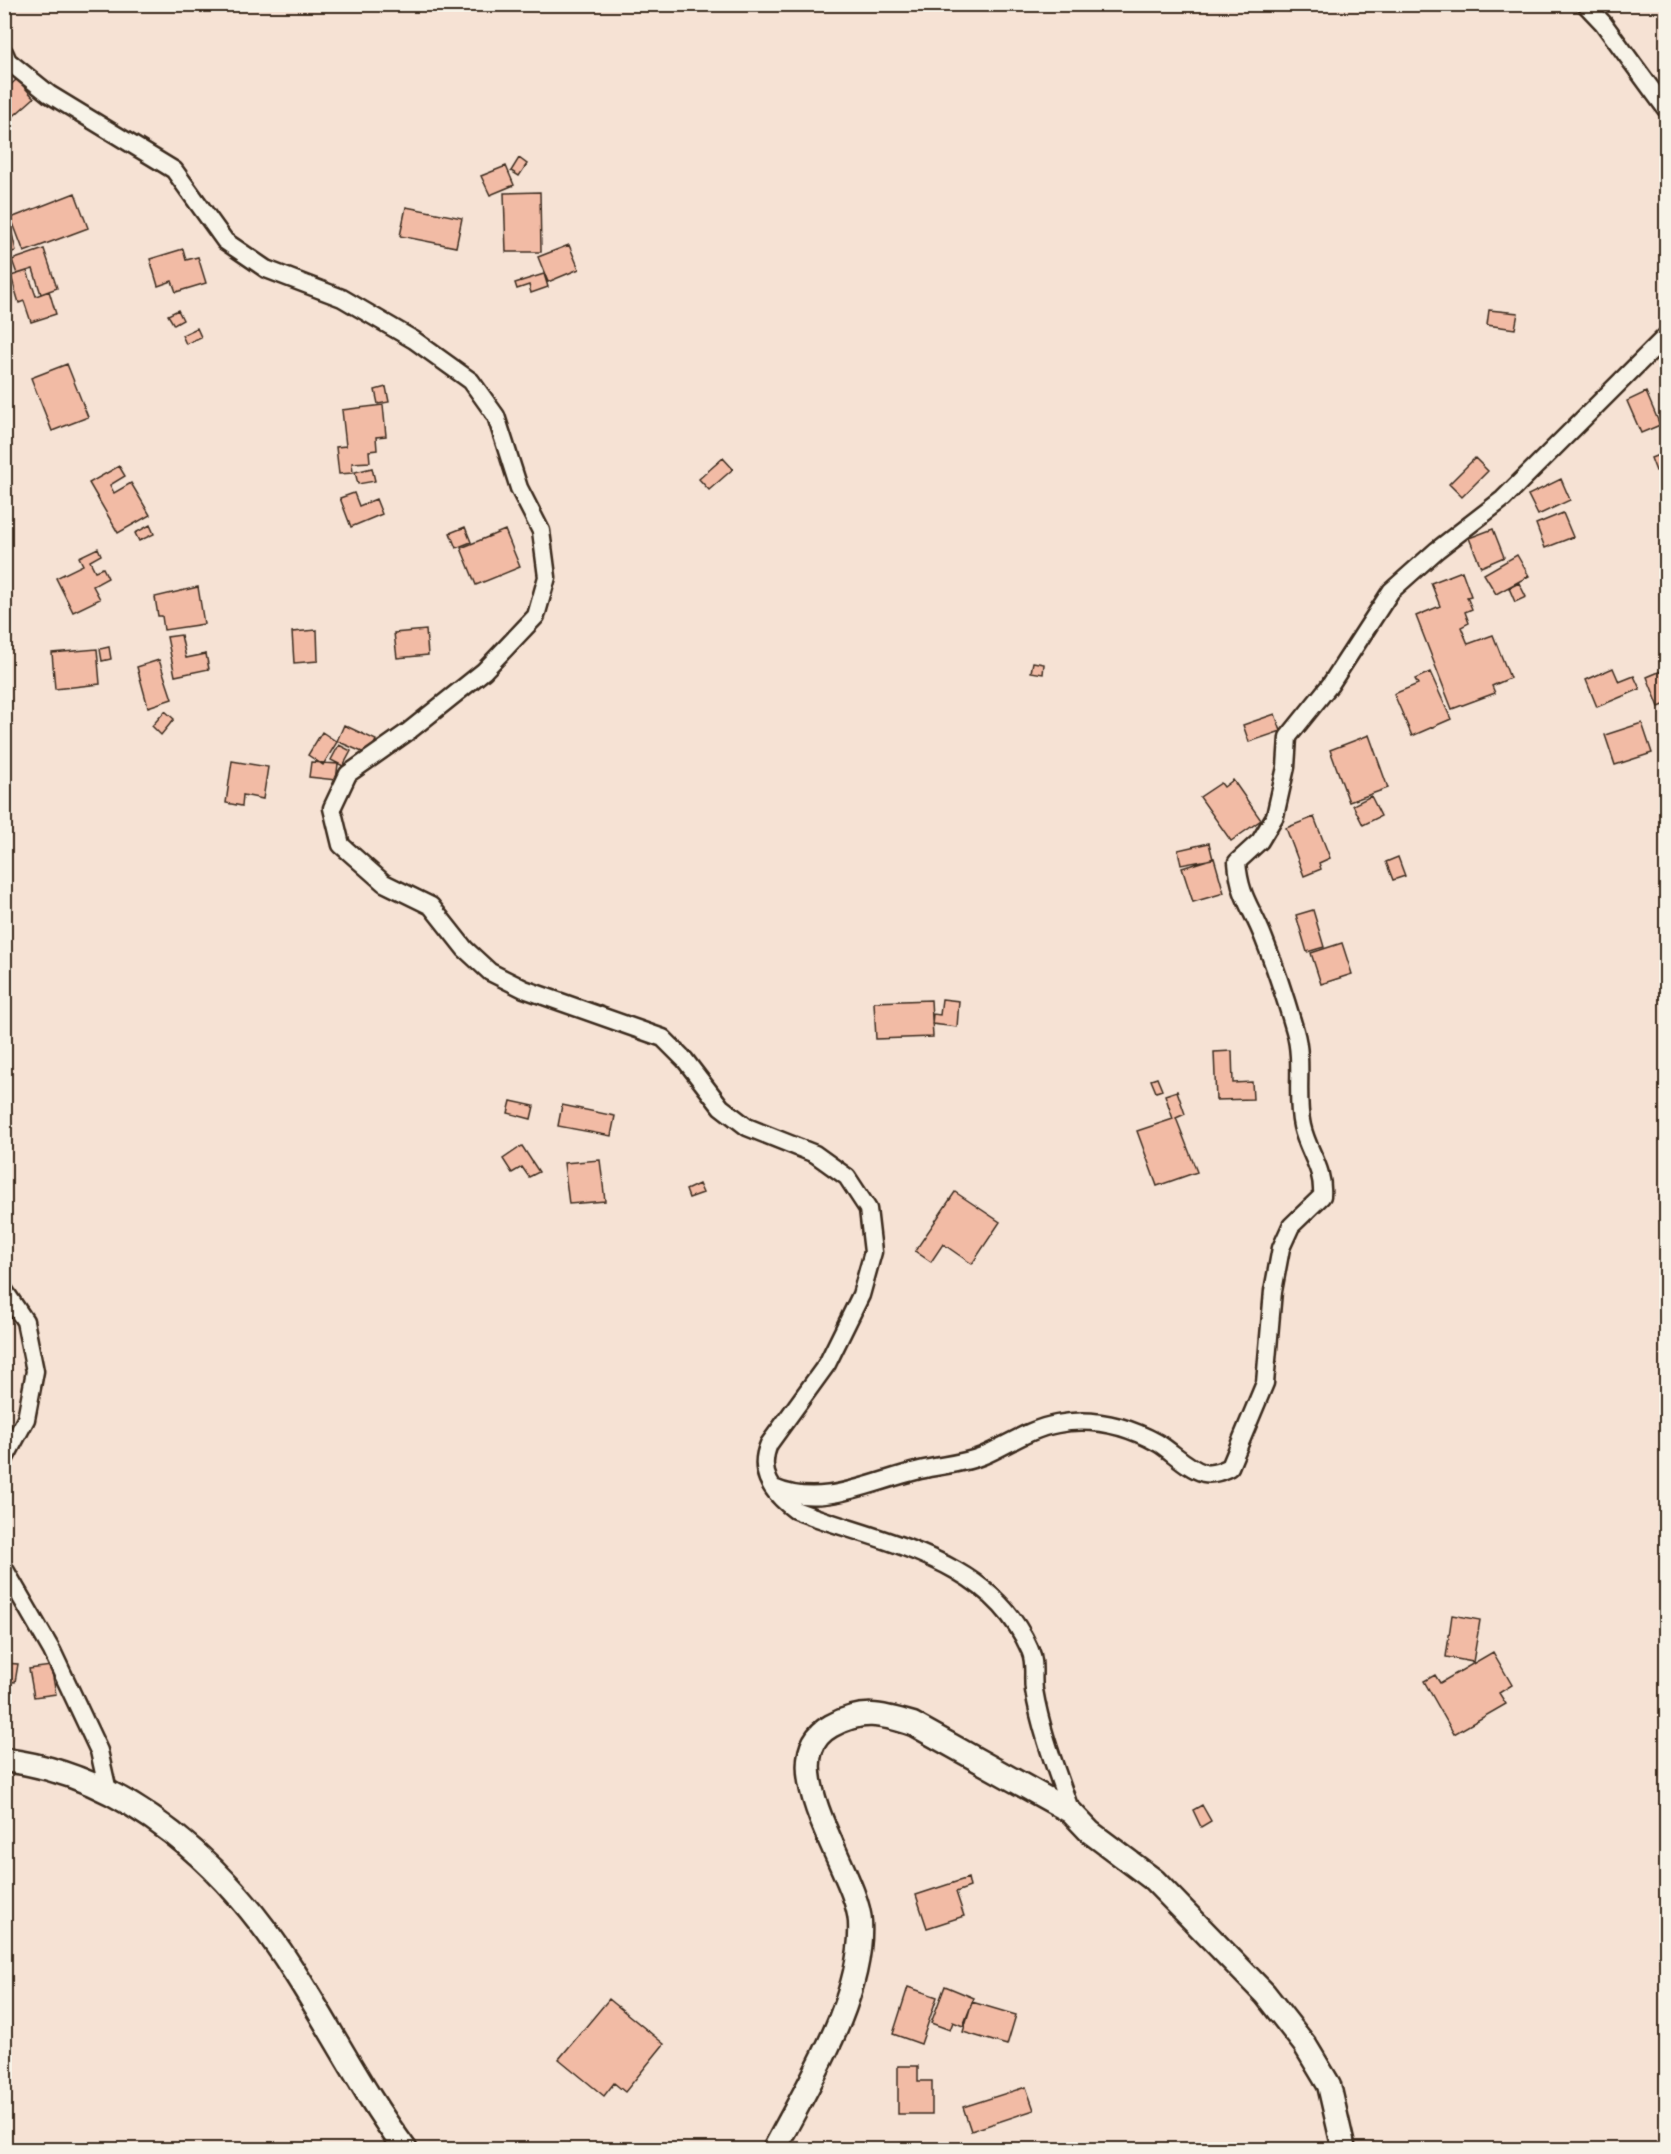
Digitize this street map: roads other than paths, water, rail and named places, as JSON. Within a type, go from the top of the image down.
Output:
[{"type":"main road","points":[[774,2150],[845,2009],[857,1965],[860,1921],[850,1884],[810,1786],[808,1767],[812,1748],[825,1729],[843,1719],[864,1713],[889,1716],[913,1724],[1071,1812],[1090,1832],[1154,1880],[1265,1994],[1305,2045],[1329,2085],[1344,2150]]},
{"type":"main road","points":[[4,1760],[57,1770],[108,1791],[184,1842],[224,1879],[259,1921],[294,1971],[406,2150]]},
{"type":"street","points":[[1585,4],[1603,23],[1666,110]]},
{"type":"street","points":[[4,52],[8,61],[49,94],[174,170],[225,241],[266,270],[342,298],[414,340],[471,381],[496,416],[519,488],[541,531],[548,578],[536,616],[483,671],[409,730],[348,774],[332,808],[341,845],[384,882],[431,906],[465,949],[490,972],[524,989],[663,1038],[685,1060],[721,1107],[747,1127],[815,1154],[847,1177],[868,1209],[873,1252],[861,1296],[827,1364],[769,1444],[764,1455],[764,1468],[771,1487],[795,1510],[927,1554],[979,1584],[1002,1605],[1031,1651],[1035,1670],[1034,1688],[1044,1729],[1071,1812]]},
{"type":"street","points":[[771,1487],[790,1495],[863,1488],[917,1470],[980,1457],[1040,1427],[1072,1422],[1114,1425],[1131,1431],[1158,1443],[1205,1473],[1214,1473],[1230,1467],[1265,1383],[1273,1291],[1281,1248],[1291,1226],[1322,1196],[1323,1179],[1304,1137],[1299,1113],[1301,1065],[1296,1034],[1263,937],[1239,887],[1237,862],[1260,841],[1275,816],[1286,767],[1288,737],[1330,685],[1391,591],[1437,550],[1503,499],[1666,336]]},
{"type":"street","points":[[4,1290],[26,1321],[35,1371],[26,1419],[4,1460]]},
{"type":"street","points":[[4,1568],[52,1651],[99,1751],[108,1791]]}]
